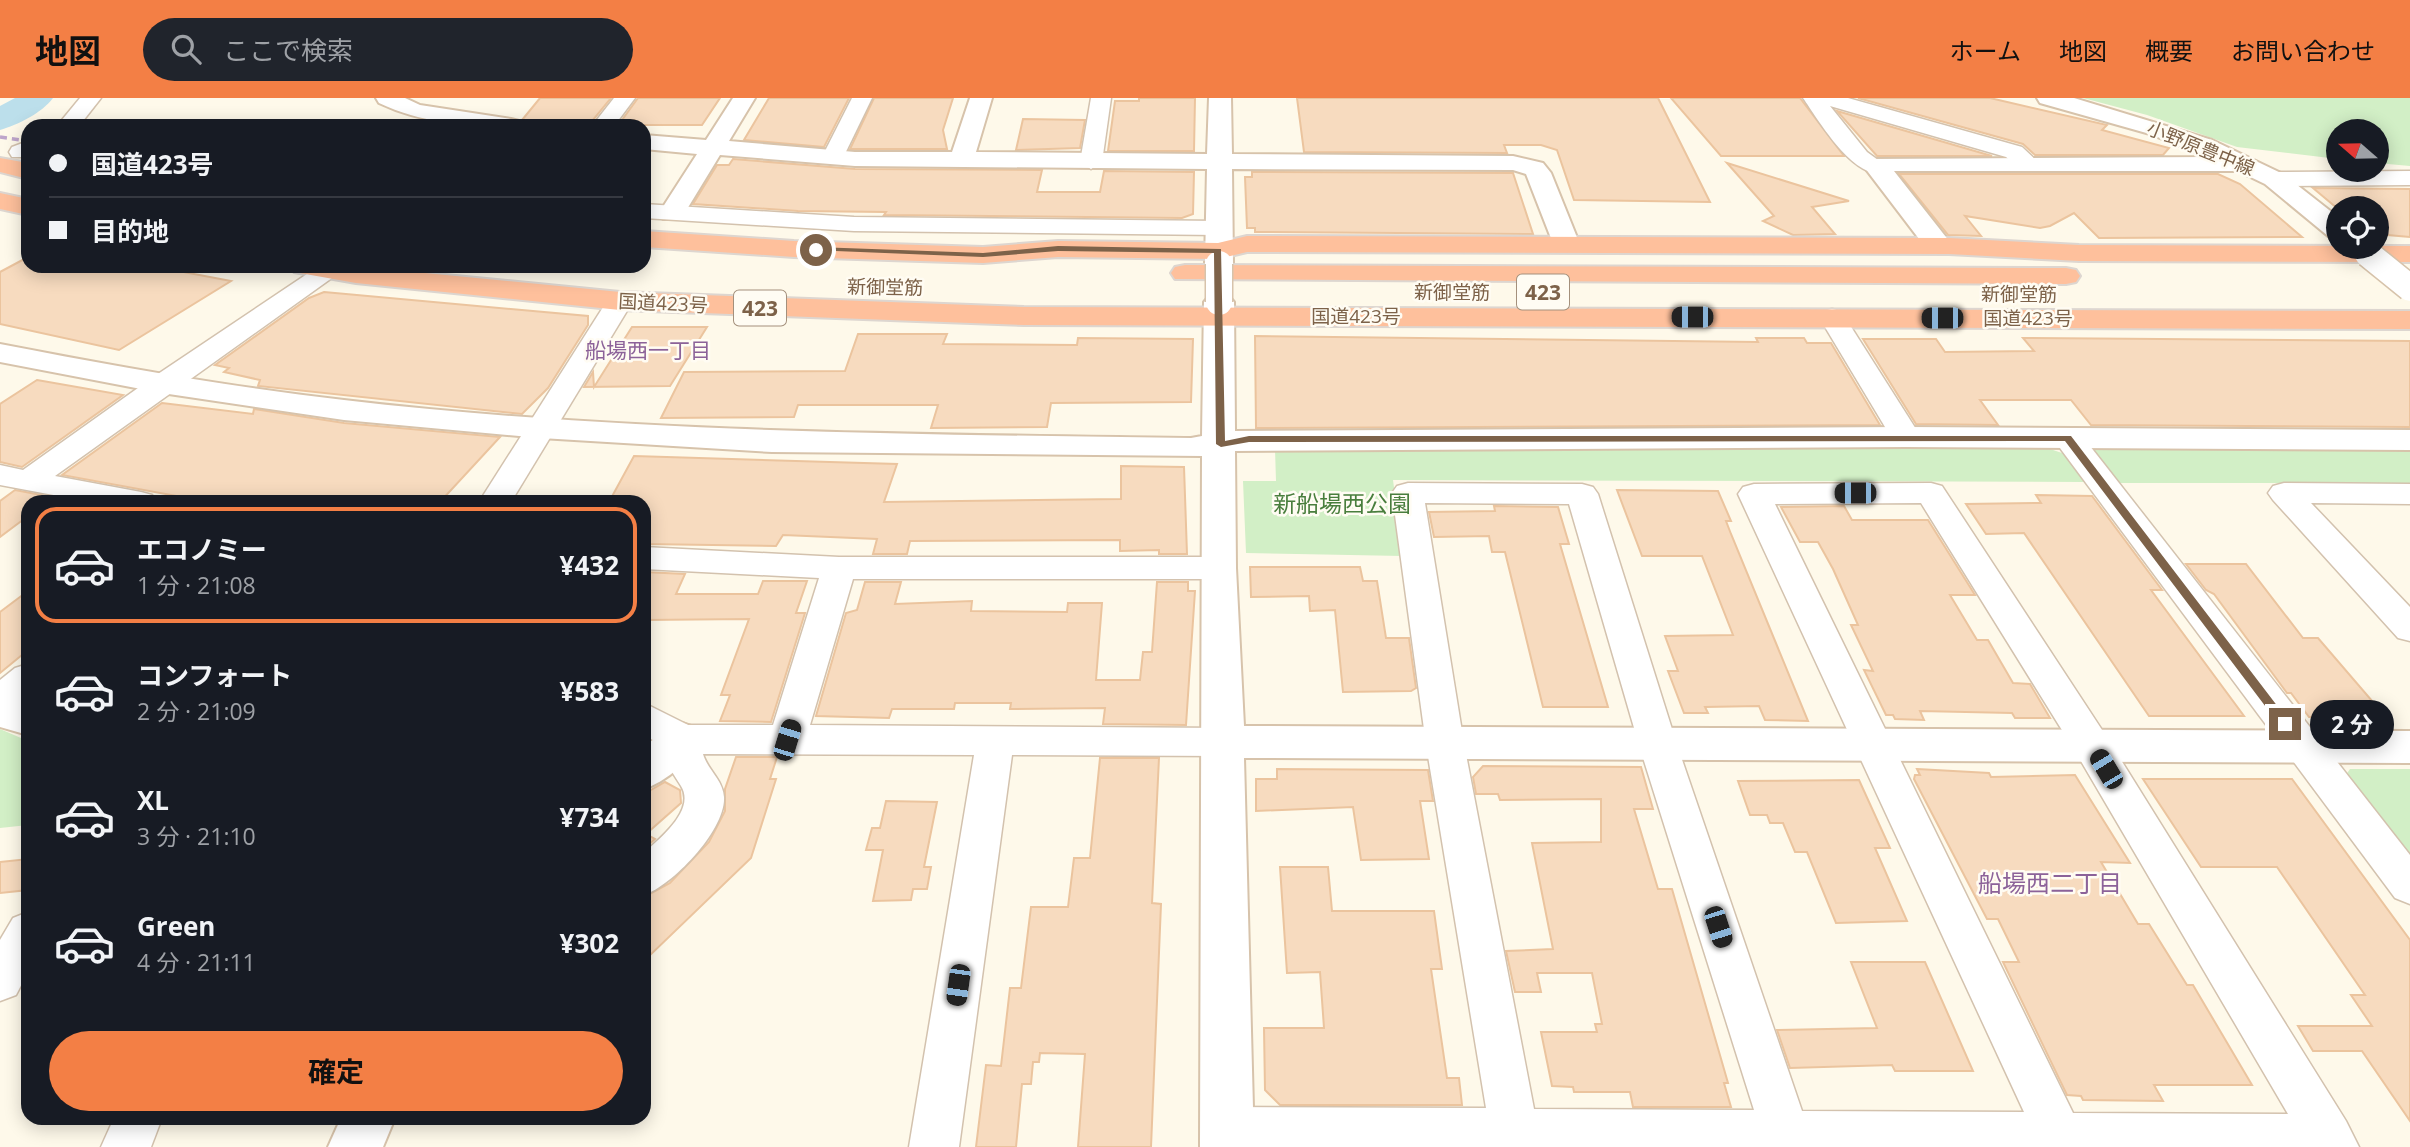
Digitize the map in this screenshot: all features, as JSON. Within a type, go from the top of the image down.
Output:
[{"type":"highway","points":[[0,180],[21,184]]},
{"type":"highway","points":[[0,201],[21,206]]},
{"type":"highway","name":"423","points":[[651,239],[794,249],[983,255],[1058,249],[1218,248],[1247,244],[1939,246],[2079,253],[2326,250]]},
{"type":"highway","name":"423","points":[[2389,252],[2410,254]]},
{"type":"highway","name":"新御堂筋","points":[[630,278],[792,269],[1055,273],[2410,277]]},
{"type":"highway","name":"国道423号","points":[[474,273],[630,278],[1024,316],[1219,309],[1832,317],[2410,320]]},
{"type":"highway","points":[[514,273],[630,278]]},
{"type":"highway","name":"新御堂筋","points":[[630,278],[1048,291],[2410,295]]},
{"type":"street","points":[[74,119],[91,98]]},
{"type":"street","points":[[97,119],[112,98]]},
{"type":"street","points":[[387,98],[414,111],[490,118]]},
{"type":"street","points":[[608,119],[625,98]]},
{"type":"street","points":[[672,213],[744,98]]},
{"type":"street","points":[[834,158],[862,98]]},
{"type":"street","points":[[961,161],[981,98]]},
{"type":"street","points":[[1091,162],[1101,98]]},
{"type":"street","points":[[1220,98],[1218,248],[1221,444],[1218,568],[1224,742],[1221,775],[1227,1138],[1788,1141],[2059,1135],[2331,1143]]},
{"type":"street","points":[[1812,98],[1859,157],[1878,168],[1939,246]]},
{"type":"street","points":[[1825,98],[2014,152],[2029,164]]},
{"type":"street","name":"小野原豊中線","points":[[2048,98],[2158,129],[2240,164],[2274,179],[2326,220]]},
{"type":"street","points":[[651,143],[834,158],[1525,165],[1538,173],[1566,245]]},
{"type":"street","points":[[1878,168],[1888,163],[2240,164]]},
{"type":"street","points":[[2274,179],[2410,178]]},
{"type":"street","points":[[651,212],[1218,248]]},
{"type":"street","points":[[2375,259],[2410,288]]},
{"type":"street","points":[[14,478],[162,384],[310,273]]},
{"type":"street","points":[[499,495],[630,278]]},
{"type":"street","points":[[1832,317],[1906,437]]},
{"type":"street","points":[[0,353],[162,384],[344,410],[541,428],[772,442],[1191,448],[1249,439],[1906,437],[2410,440]]},
{"type":"street","points":[[2068,438],[2410,886]]},
{"type":"street","points":[[14,478],[104,495]]},
{"type":"street","points":[[1516,1140],[1446,744],[1408,493],[1582,494],[1658,745],[1788,1141]]},
{"type":"street","points":[[2059,1135],[1754,494],[1931,493],[2092,746],[2331,1143]]},
{"type":"street","points":[[2410,494],[2284,493],[2410,629]]},
{"type":"street","points":[[651,558],[839,568],[1218,568]]},
{"type":"street","points":[[787,740],[839,568]]},
{"type":"street","points":[[0,700],[21,683]]},
{"type":"street","points":[[0,712],[21,718]]},
{"type":"street","points":[[651,721],[682,739],[995,743],[2410,747]]},
{"type":"street","points":[[651,766],[682,739]]},
{"type":"street","points":[[651,872],[671,854],[701,815],[704,795],[682,758],[682,739]]},
{"type":"street","points":[[933,1147],[995,743]]},
{"type":"street","points":[[0,981],[21,944]]},
{"type":"street","points":[[126,1147],[135,1125]]},
{"type":"street","points":[[355,1147],[366,1125]]},
{"type":"green space","points":[[2083,98],[2410,98],[2410,166],[2389,164],[2389,119],[2326,119],[2326,158],[2237,147],[2147,115]]},
{"type":"green space","points":[[2097,447],[2410,448],[2410,483],[2113,483],[2091,455]]},
{"type":"green space","name":"新船場西公園","points":[[2047,448],[2065,454],[2086,482],[1393,480],[1403,556],[1246,553],[1243,481],[1276,481],[1275,449]]},
{"type":"green space","points":[[0,729],[21,738],[21,826],[0,828]]},
{"type":"green space","points":[[2350,769],[2410,769],[2410,867],[2343,779]]},
{"type":"building","points":[[540,98],[611,98],[594,119],[523,119]]},
{"type":"building","points":[[638,98],[720,98],[702,125],[651,125],[651,119],[623,119]]},
{"type":"building","points":[[769,98],[849,98],[824,147],[744,140]]},
{"type":"building","points":[[874,98],[953,98],[943,130],[947,149],[850,149]]},
{"type":"building","points":[[1139,98],[1195,98],[1194,151],[1108,151],[1115,101],[1139,101]]},
{"type":"building","points":[[1297,98],[1658,98],[1710,202],[1574,200],[1557,150],[1541,145],[1504,145],[1507,153],[1304,152]]},
{"type":"building","points":[[1671,98],[1800,98],[1844,156],[1721,156]]},
{"type":"building","points":[[1858,98],[1990,98],[2107,125],[2102,130],[2169,148],[2163,155],[2035,155],[2023,144]]},
{"type":"building","points":[[1837,111],[1992,156],[1877,156]]},
{"type":"building","points":[[1023,119],[1085,120],[1080,148],[1016,150]]},
{"type":"building","points":[[733,159],[855,169],[1042,170],[1037,192],[1100,192],[1104,171],[1194,172],[1193,214],[1182,218],[884,215],[886,212],[798,211],[693,204],[717,165],[729,165]]},
{"type":"building","points":[[1727,163],[1849,201],[1812,207],[1835,234],[1793,235],[1763,221],[1774,216]]},
{"type":"building","points":[[1252,172],[1513,173],[1533,234],[1255,232],[1255,228],[1247,228],[1245,177],[1252,177]]},
{"type":"building","points":[[1899,174],[2218,174],[2240,184],[2302,237],[2099,238],[2074,213],[2050,226],[2040,228],[1965,216],[1981,236],[1948,235]]},
{"type":"building","points":[[2313,188],[2410,189],[2410,237],[2389,235],[2389,196],[2326,196],[2326,199]]},
{"type":"building","points":[[21,261],[21,273],[189,273],[231,281],[119,350],[0,324],[0,272]]},
{"type":"building","points":[[324,292],[588,316],[588,325],[548,388],[522,414],[258,386],[260,380],[224,372],[229,368],[215,365],[309,298]]},
{"type":"building","points":[[632,327],[707,327],[670,386],[594,387]]},
{"type":"building","points":[[858,334],[947,334],[943,344],[1077,345],[1078,338],[1193,339],[1191,402],[1051,403],[1047,427],[931,428],[938,405],[798,405],[794,417],[661,418],[684,372],[845,371]]},
{"type":"building","points":[[1255,336],[1758,342],[1756,338],[1804,338],[1807,343],[1831,343],[1880,425],[1256,428]]},
{"type":"building","points":[[2023,338],[2410,341],[2410,427],[2091,425],[2071,400],[1980,400],[1998,425],[1916,424],[1863,339],[1936,339],[1945,352],[2034,351]]},
{"type":"building","points":[[593,372],[594,387],[584,387]]},
{"type":"building","points":[[37,380],[123,395],[22,467],[0,462],[0,404]]},
{"type":"building","points":[[162,403],[253,414],[254,409],[344,423],[500,437],[446,495],[171,495],[62,475]]},
{"type":"building","points":[[634,456],[897,464],[884,502],[1121,499],[1121,466],[1184,467],[1187,554],[1159,554],[1159,550],[1120,551],[1120,540],[910,541],[907,554],[873,554],[877,539],[783,535],[776,546],[651,544],[651,495],[613,495]]},
{"type":"building","points":[[15,490],[41,495],[21,495],[21,521],[0,537],[0,501]]},
{"type":"building","points":[[1617,490],[1718,491],[1731,521],[1726,521],[1731,534],[1808,721],[1765,720],[1759,706],[1705,707],[1708,713],[1684,713],[1668,671],[1678,671],[1665,636],[1733,635],[1702,556],[1642,556]]},
{"type":"building","points":[[2036,495],[2092,496],[2162,590],[2151,590],[2244,716],[2149,716],[2024,533],[1986,534],[1966,504],[2041,503]]},
{"type":"building","points":[[1494,506],[1558,507],[1569,544],[1560,544],[1608,707],[1543,707],[1505,552],[1492,552],[1489,536],[1434,537],[1429,512],[1495,511]]},
{"type":"building","points":[[1844,506],[1852,520],[1928,520],[1975,595],[1950,595],[1977,640],[1988,640],[2013,683],[2030,684],[2050,718],[2015,718],[2012,713],[1920,711],[1924,720],[1895,719],[1893,715],[1886,715],[1864,670],[1873,671],[1851,625],[1858,625],[1833,569],[1818,542],[1800,542],[1781,507]]},
{"type":"building","points":[[2186,564],[2246,564],[2303,638],[2318,638],[2379,709],[2347,709],[2353,717],[2309,717],[2291,693],[2287,693],[2214,594],[2206,590]]},
{"type":"building","points":[[1250,567],[1360,567],[1363,581],[1377,581],[1386,638],[1409,638],[1416,688],[1411,691],[1343,692],[1335,610],[1310,611],[1309,596],[1251,597]]},
{"type":"building","points":[[651,572],[685,574],[676,594],[758,594],[763,581],[807,581],[796,613],[805,613],[771,722],[720,721],[730,695],[721,695],[749,619],[651,620]]},
{"type":"building","points":[[865,582],[901,582],[895,604],[972,601],[971,611],[1067,612],[1068,603],[1102,603],[1096,680],[1140,680],[1143,652],[1152,652],[1157,582],[1188,582],[1188,591],[1195,591],[1186,725],[1103,724],[1105,708],[1010,709],[1011,703],[955,703],[954,709],[892,709],[889,718],[816,716],[846,613],[857,610]]},
{"type":"building","points":[[21,596],[21,656],[0,673],[0,612]]},
{"type":"building","points":[[736,757],[777,757],[770,779],[776,779],[751,858],[651,954],[651,893],[670,883],[709,842],[725,811],[725,789]]},
{"type":"building","points":[[1100,758],[1159,758],[1152,903],[1161,904],[1151,1147],[1078,1147],[1085,1054],[1040,1053],[1039,1062],[1033,1062],[1031,1084],[1022,1084],[1016,1147],[976,1147],[986,1065],[1001,1066],[1010,988],[1021,988],[1031,907],[1068,907],[1074,858],[1090,858]]},
{"type":"building","points":[[1483,766],[1641,767],[1653,809],[1634,809],[1658,889],[1672,889],[1728,1083],[1724,1083],[1731,1107],[1633,1107],[1630,1092],[1574,1092],[1573,1087],[1552,1086],[1541,1032],[1597,1032],[1595,1024],[1602,1024],[1592,973],[1537,973],[1541,992],[1515,992],[1506,951],[1553,949],[1532,843],[1601,842],[1601,799],[1500,800],[1498,794],[1476,794],[1473,777]]},
{"type":"building","points":[[1277,769],[1428,770],[1433,801],[1420,801],[1429,859],[1361,860],[1353,807],[1256,811],[1256,779],[1277,779]]},
{"type":"building","points":[[1917,769],[1989,773],[1991,777],[2075,775],[2130,863],[2101,862],[2138,924],[2149,924],[2187,985],[2193,985],[2252,1085],[2154,1085],[2163,1101],[2083,1100],[2081,1096],[2067,1095],[2003,962],[2019,962],[1998,919],[1987,919],[1914,779],[1915,775],[1920,775]]},
{"type":"building","points":[[2143,779],[2292,779],[2410,940],[2410,1121],[2362,1051],[2313,1051],[2298,1026],[2372,1026],[2351,995],[2365,995],[2277,867],[2201,867]]},
{"type":"building","points":[[1859,780],[1890,848],[1875,848],[1907,921],[1836,923],[1807,852],[1795,852],[1783,823],[1770,823],[1767,815],[1750,815],[1738,781]]},
{"type":"building","points":[[665,782],[680,790],[681,803],[651,830],[651,790]]},
{"type":"building","points":[[886,801],[937,802],[924,867],[931,867],[927,889],[913,889],[911,900],[873,901],[883,850],[866,850],[872,828],[880,828]]},
{"type":"building","points":[[21,860],[21,891],[0,893],[0,862]]},
{"type":"building","points":[[1280,867],[1328,867],[1332,911],[1434,911],[1442,969],[1431,969],[1447,1078],[1459,1078],[1462,1105],[1280,1105],[1265,1090],[1264,1028],[1324,1028],[1320,972],[1287,973]]},
{"type":"building","points":[[1851,962],[1925,962],[1973,1071],[1895,1071],[1892,1065],[1790,1068],[1777,1030],[1877,1028]]},
{"type":"waterway","points":[[0,120],[37,98]]},
{"type":"railway","points":[[0,137],[21,140]]},
{"type":"district","name":"船場西一丁目","points":[[648,350]]},
{"type":"district","name":"船場西二丁目","points":[[2050,882]]},
{"type":"route","points":[[816,250],[983,255],[1058,249],[1218,251],[1221,444],[1249,439],[2068,438],[2285,724]]}]
